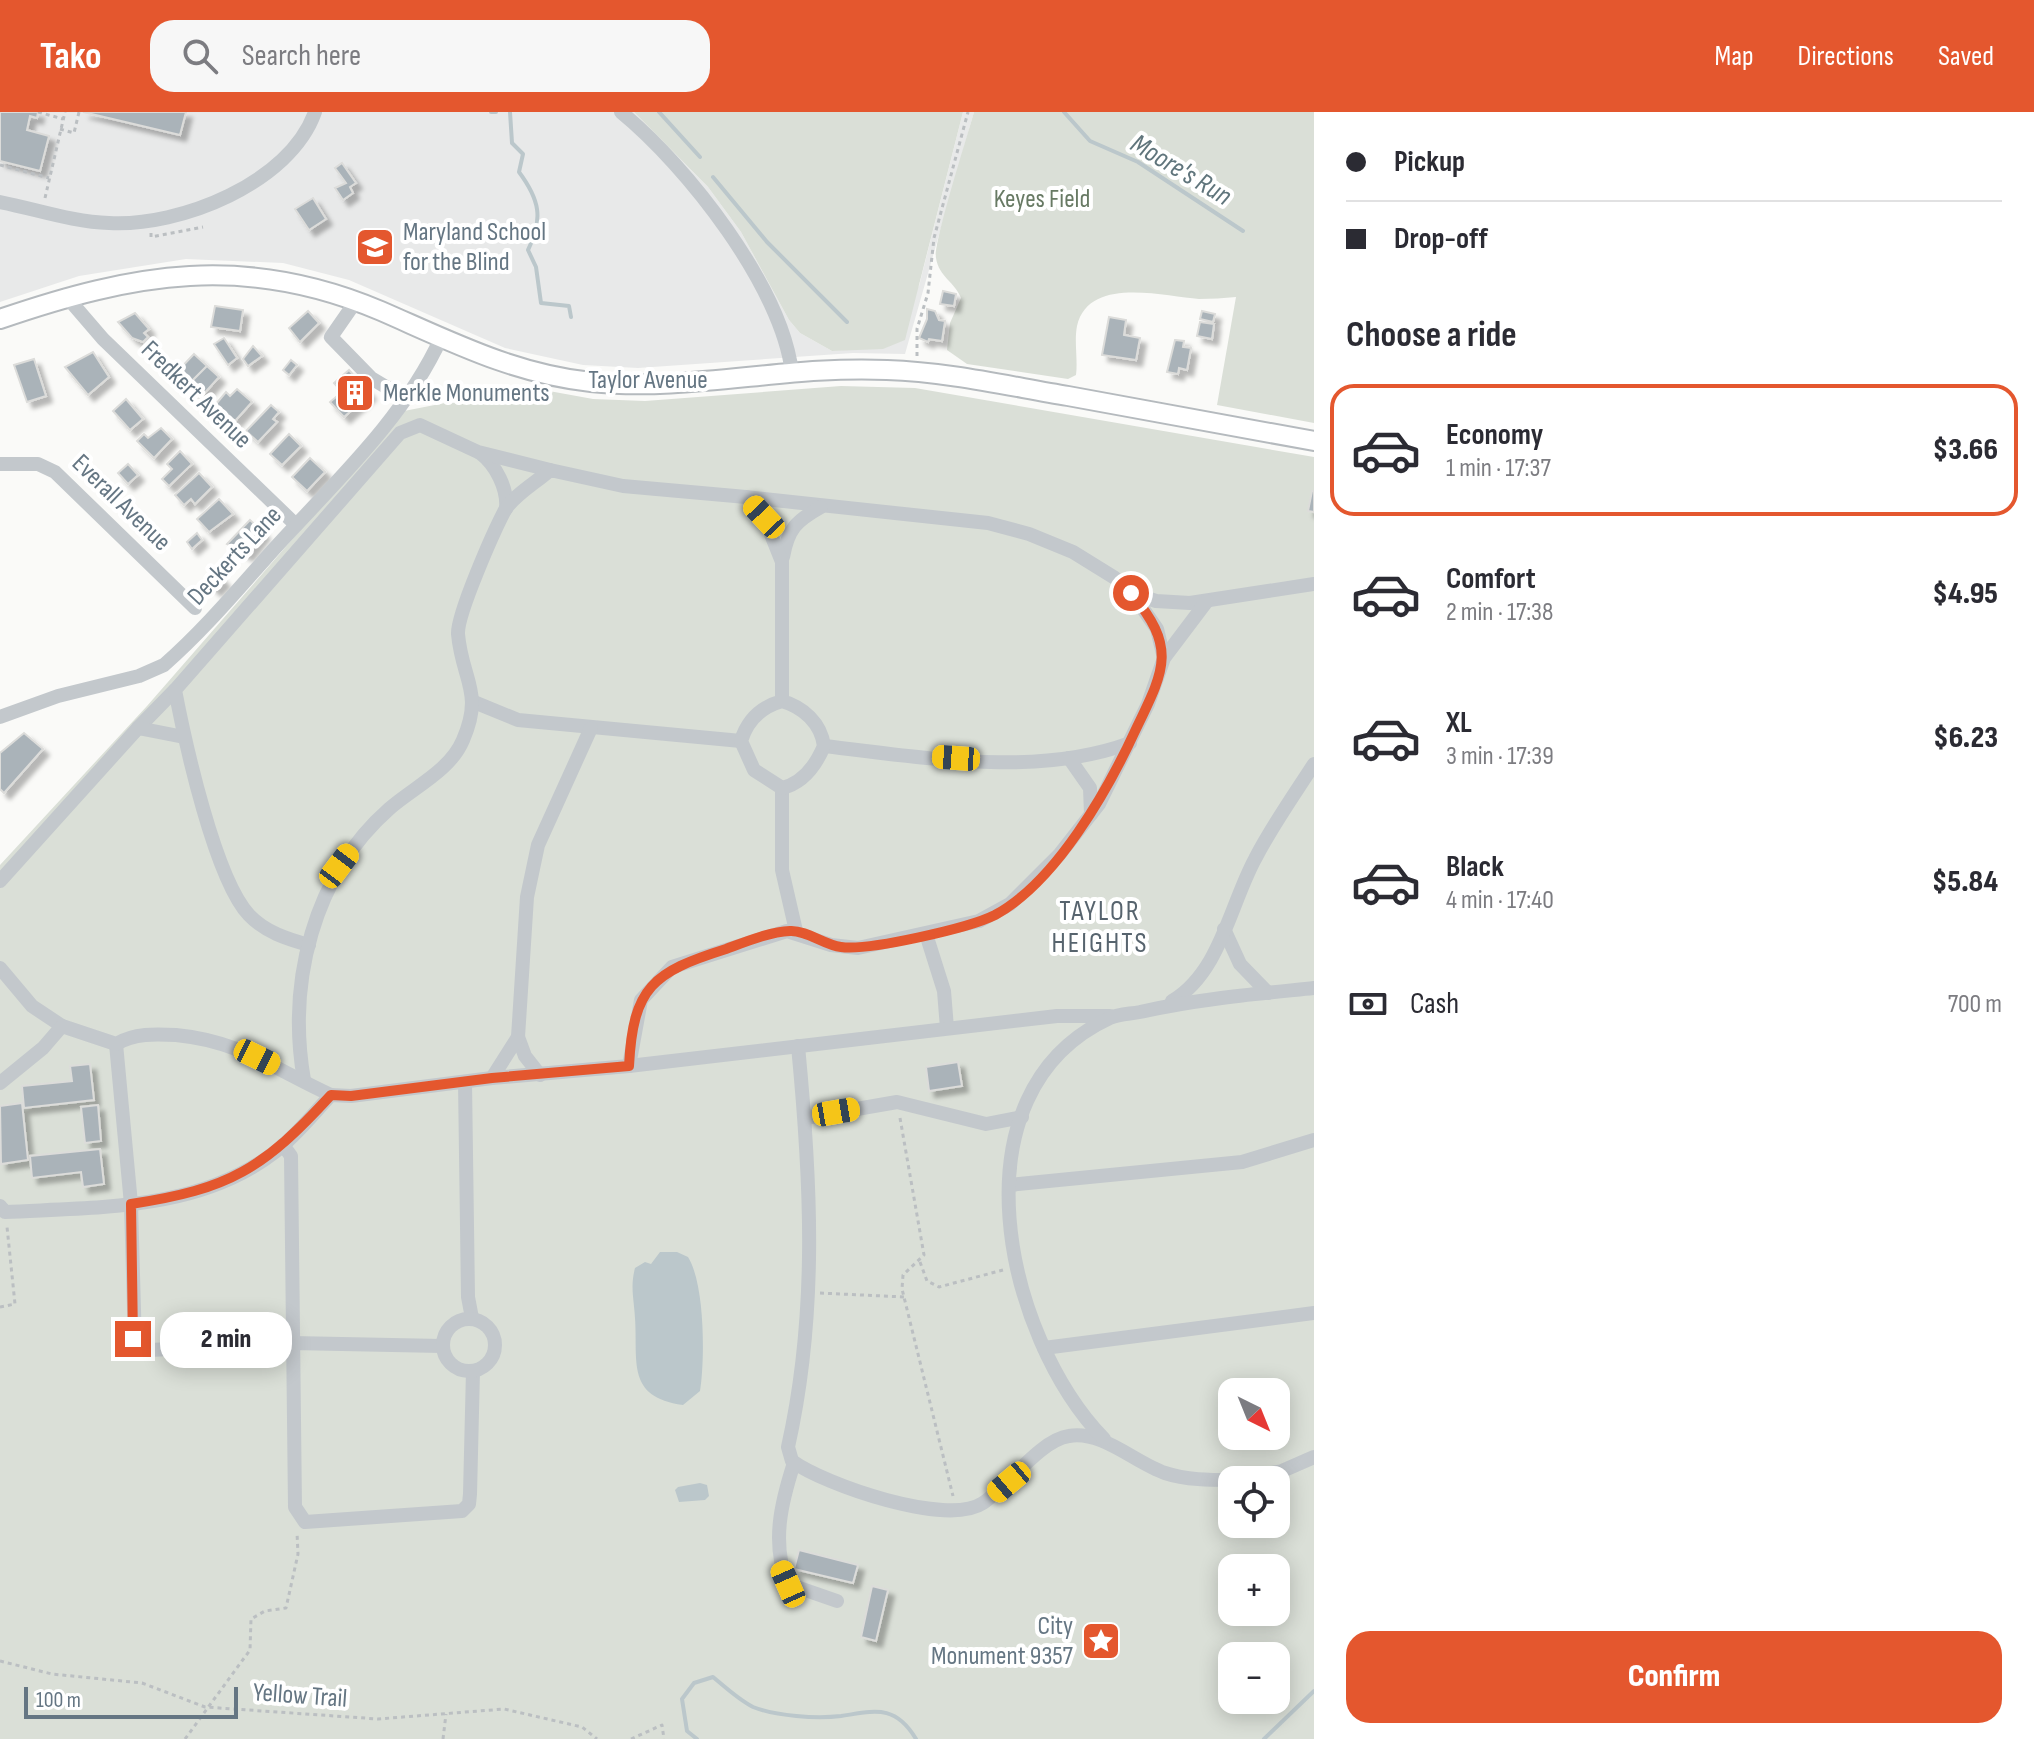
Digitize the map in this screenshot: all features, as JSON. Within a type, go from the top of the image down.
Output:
[{"type":"main road","name":"Taylor Avenue","points":[[0,319],[66,296],[124,282],[214,273],[296,282],[356,301],[519,369],[589,382],[658,384],[863,369],[917,372],[1314,441]]},
{"type":"street","points":[[0,202],[109,223],[168,218],[221,198],[281,163],[296,147],[315,112]]},
{"type":"street","points":[[621,112],[652,137],[708,200],[783,329],[792,373]]},
{"type":"street","name":"Fredkert Avenue","points":[[66,296],[103,339],[296,525]]},
{"type":"street","points":[[356,301],[331,337],[371,378],[406,399]]},
{"type":"street","name":"Deckerts Lane","points":[[0,717],[58,696],[139,676],[164,665],[296,525],[406,399],[426,370],[441,338]]},
{"type":"street","points":[[0,881],[175,690],[400,433],[420,425],[478,452],[623,486],[821,507],[954,517],[1029,534],[1073,552],[1115,578],[1131,593],[1157,629],[1164,658]]},
{"type":"street","points":[[478,452],[495,470],[505,493],[506,509]]},
{"type":"street","name":"Everall Avenue","points":[[0,464],[38,464],[55,472],[195,608]]},
{"type":"street","points":[[304,1080],[298,1026],[309,945],[317,912],[339,866],[389,809],[456,755],[474,702],[460,648],[459,619],[506,509],[550,470]]},
{"type":"street","points":[[746,497],[764,517],[782,562]]},
{"type":"street","points":[[782,701],[782,562],[785,543],[798,520],[821,507]]},
{"type":"street","points":[[1131,593],[1174,604],[1314,584]]},
{"type":"street","points":[[629,1066],[641,1000],[662,975],[692,959],[796,931],[844,948],[926,934],[979,921],[1000,912],[1059,855],[1091,814],[1130,743],[1164,658],[1207,601]]},
{"type":"street","points":[[175,690],[184,737],[225,874],[238,901],[264,928],[309,945]]},
{"type":"street","points":[[782,701],[795,705],[812,719],[824,746],[809,771],[792,785],[782,788],[754,770],[741,741],[745,729],[763,709],[782,701]]},
{"type":"street","points":[[474,702],[518,720],[741,741]]},
{"type":"street","points":[[138,728],[184,737]]},
{"type":"street","points":[[492,1078],[518,1037],[527,897],[538,845],[591,728]]},
{"type":"street","points":[[824,746],[983,760],[1069,758],[1130,743]]},
{"type":"street","points":[[1069,758],[1090,788],[1091,814]]},
{"type":"street","points":[[1165,1006],[1188,992],[1206,968],[1254,859],[1314,764]]},
{"type":"street","points":[[782,788],[782,870],[796,931]]},
{"type":"street","points":[[1224,929],[1240,964],[1268,993]]},
{"type":"street","points":[[926,934],[944,991],[947,1028]]},
{"type":"street","points":[[0,968],[32,1006],[62,1026],[116,1044],[128,1037],[155,1034],[207,1038],[240,1049],[331,1095],[351,1096],[1057,1016],[1113,1016],[1165,1006],[1314,988]]},
{"type":"street","points":[[1110,1446],[1064,1392],[1044,1348],[1015,1266],[1009,1185],[1011,1152],[1034,1089],[1052,1062],[1071,1042],[1113,1016]]},
{"type":"street","points":[[0,1083],[43,1048],[62,1026]]},
{"type":"street","points":[[518,1037],[540,1075]]},
{"type":"street","points":[[116,1044],[131,1204],[133,1339],[140,1349],[292,1343],[442,1346]]},
{"type":"street","points":[[798,1046],[811,1215],[809,1293],[799,1399],[788,1447],[794,1463],[781,1504],[778,1561],[788,1584],[837,1601]]},
{"type":"street","points":[[465,1082],[468,1297],[472,1318]]},
{"type":"street","points":[[3,1209],[131,1204],[195,1194],[221,1185],[283,1145],[331,1095]]},
{"type":"street","points":[[805,1118],[897,1102],[986,1124],[1022,1117]]},
{"type":"street","points":[[1009,1185],[1242,1162],[1314,1140]]},
{"type":"street","points":[[283,1145],[291,1156],[295,1507],[305,1522],[462,1511],[469,1504],[470,1494],[473,1371]]},
{"type":"street","points":[[1044,1348],[1314,1313]]},
{"type":"street","points":[[472,1318],[486,1324],[494,1336],[494,1352],[486,1365],[473,1371],[458,1369],[447,1360],[442,1346],[451,1325],[472,1318]]},
{"type":"street","points":[[794,1463],[895,1503],[957,1512],[979,1506],[1060,1439],[1090,1437],[1166,1473],[1218,1478]]},
{"type":"street","points":[[1290,1468],[1314,1457]]},
{"type":"path","points":[[38,112],[63,119]]},
{"type":"path","points":[[44,200],[65,112]]},
{"type":"path","points":[[60,129],[74,133],[79,112]]},
{"type":"path","points":[[917,372],[917,329],[928,293],[929,263],[968,112]]},
{"type":"path","points":[[0,165],[49,178]]},
{"type":"path","points":[[151,233],[151,237],[203,227]]},
{"type":"path","points":[[897,1102],[924,1255],[903,1275],[904,1297],[957,1512]]},
{"type":"path","points":[[0,1307],[15,1304],[3,1209]]},
{"type":"path","points":[[920,1262],[927,1281],[939,1287],[1015,1266]]},
{"type":"path","points":[[809,1293],[904,1297]]},
{"type":"path","points":[[185,1739],[205,1707],[230,1682],[250,1650],[251,1619],[265,1611],[286,1608],[298,1554],[295,1507]]},
{"type":"path","name":"Yellow Trail","points":[[0,1661],[52,1674],[142,1683],[205,1707],[378,1719],[504,1709],[582,1727],[597,1739]]},
{"type":"path","points":[[443,1739],[446,1714]]},
{"type":"path","points":[[631,1739],[662,1725],[664,1739]]},
{"type":"shaded area","name":"Maryland School for the Blind","points":[[0,112],[634,112],[708,187],[741,232],[789,320],[800,333],[832,351],[844,350],[919,286],[963,112],[974,112],[905,354],[853,353],[638,368],[583,365],[505,348],[349,280],[283,263],[186,259],[79,276],[0,302]]},
{"type":"shaded area","points":[[660,1252],[677,1252],[688,1257],[694,1269],[701,1303],[703,1361],[700,1391],[683,1405],[652,1394],[644,1386],[636,1363],[635,1268],[645,1262],[651,1264]]},
{"type":"shaded area","points":[[700,1483],[707,1485],[709,1496],[705,1500],[679,1502],[675,1490],[678,1487]]},
{"type":"green space","points":[[634,112],[963,112],[905,340],[883,349],[832,351],[800,333],[789,320],[741,232],[708,187]]},
{"type":"green space","name":"Keyes Field","points":[[974,112],[1314,112],[1314,423],[1217,405],[1236,297],[1199,299],[1130,293],[1096,300],[1084,310],[1077,326],[1076,375],[1068,379],[967,364],[947,350],[950,323],[961,298],[940,270],[937,249]]},
{"type":"green space","points":[[841,386],[915,388],[1314,457],[1314,1739],[0,1739],[0,865],[147,706],[404,411],[527,387],[593,399],[645,401]]},
{"type":"building","points":[[0,112],[38,112],[37,118],[30,116],[27,130],[49,136],[40,171],[0,161]]},
{"type":"building","points":[[83,112],[186,112],[180,135]]},
{"type":"building","points":[[342,163],[356,183],[350,187],[353,193],[343,200],[335,188],[346,183],[335,168]]},
{"type":"building","points":[[313,198],[326,219],[309,230],[295,209]]},
{"type":"building","points":[[943,291],[956,294],[954,306],[940,304]]},
{"type":"building","points":[[215,306],[243,310],[240,331],[211,327]]},
{"type":"building","points":[[927,309],[935,311],[939,320],[945,321],[942,341],[929,339],[928,342],[919,338],[927,319]]},
{"type":"building","points":[[308,311],[319,323],[300,342],[289,328]]},
{"type":"building","points":[[1202,311],[1215,314],[1213,322],[1200,319]]},
{"type":"building","points":[[135,313],[149,329],[144,333],[148,337],[143,342],[132,338],[118,322]]},
{"type":"building","points":[[1109,317],[1126,320],[1124,335],[1140,338],[1136,360],[1102,355]]},
{"type":"building","points":[[1200,322],[1214,324],[1212,339],[1197,336]]},
{"type":"building","points":[[224,338],[237,358],[228,365],[214,344]]},
{"type":"building","points":[[1175,340],[1184,341],[1183,347],[1191,348],[1187,370],[1179,368],[1178,374],[1167,372]]},
{"type":"building","points":[[253,346],[262,356],[248,366],[243,359]]},
{"type":"building","points":[[93,352],[109,377],[88,395],[65,367]]},
{"type":"building","points":[[194,354],[207,366],[188,385],[176,373]]},
{"type":"building","points":[[34,359],[46,396],[27,402],[14,365]]},
{"type":"building","points":[[291,360],[297,365],[289,375],[283,370]]},
{"type":"building","points":[[207,366],[219,377],[201,397],[188,385]]},
{"type":"building","name":"Merkle Monuments","points":[[349,370],[370,394],[344,417],[330,402],[342,392],[334,383]]},
{"type":"building","points":[[237,389],[252,402],[235,421],[216,404],[226,392],[230,396]]},
{"type":"building","points":[[126,399],[143,419],[130,430],[113,411]]},
{"type":"building","points":[[271,405],[279,412],[273,419],[277,422],[258,442],[246,431]]},
{"type":"building","points":[[161,428],[172,439],[154,458],[137,441],[144,434],[148,438]]},
{"type":"building","points":[[289,434],[301,446],[282,465],[270,454]]},
{"type":"building","points":[[180,451],[192,464],[169,486],[162,479],[172,469],[167,464]]},
{"type":"building","points":[[310,458],[325,472],[307,491],[292,477]]},
{"type":"building","points":[[128,464],[138,475],[128,484],[118,473]]},
{"type":"building","points":[[199,473],[212,487],[195,504],[191,499],[184,505],[175,495]]},
{"type":"building","points":[[1314,491],[1314,512],[1308,511]]},
{"type":"building","points":[[219,499],[233,514],[209,532],[197,519]]},
{"type":"building","points":[[250,520],[264,533],[247,555],[227,544]]},
{"type":"building","points":[[197,533],[202,540],[192,549],[187,542]]},
{"type":"building","points":[[215,572],[224,581],[215,590],[206,581]]},
{"type":"building","points":[[24,733],[43,749],[4,793],[0,789],[0,753]]},
{"type":"building","points":[[958,1062],[962,1086],[929,1091],[926,1067]]},
{"type":"building","points":[[90,1064],[94,1100],[24,1108],[22,1086],[72,1081],[70,1066]]},
{"type":"building","points":[[22,1103],[28,1160],[1,1164],[0,1106]]},
{"type":"building","points":[[98,1105],[101,1141],[85,1143],[81,1107]]},
{"type":"building","points":[[100,1149],[104,1184],[83,1187],[81,1172],[32,1178],[30,1156]]},
{"type":"building","points":[[799,1550],[858,1565],[853,1583],[794,1569]]},
{"type":"building","points":[[872,1586],[888,1590],[876,1641],[861,1637]]},
{"type":"waterway","name":"Moore's Run","points":[[491,112],[496,112]]},
{"type":"waterway","name":"Moore's Run","points":[[510,112],[512,143],[523,154],[519,172],[531,191],[537,209],[536,228],[528,250],[536,267],[541,303],[569,306],[571,317]]},
{"type":"waterway","name":"Moore's Run","points":[[659,112],[700,157]]},
{"type":"waterway","name":"Moore's Run","points":[[1064,112],[1090,141],[1138,162],[1243,231]]},
{"type":"waterway","name":"Moore's Run","points":[[713,177],[767,242],[847,322]]},
{"type":"waterway","points":[[697,1739],[687,1731],[682,1699],[694,1683],[713,1677],[743,1701],[762,1710],[820,1717],[883,1712],[900,1720],[916,1739]]},
{"type":"waterway","points":[[1264,1739],[1314,1691]]},
{"type":"place","name":"Maryland School for the Blind","points":[[375,247]]},
{"type":"place","name":"Merkle Monuments","points":[[355,393]]},
{"type":"place","name":"City Monument 9357","points":[[1101,1641]]},
{"type":"district","name":"TAYLOR HEIGHTS","points":[[1100,927]]},
{"type":"route","points":[[133,1339],[131,1204],[195,1194],[237,1177],[277,1151],[331,1095],[351,1096],[492,1078],[629,1066],[630,1043],[641,1000],[672,967],[787,931],[796,931],[831,945],[858,948],[961,926],[1000,912],[1059,855],[1099,804],[1162,671],[1163,642],[1150,615],[1131,593]]}]
